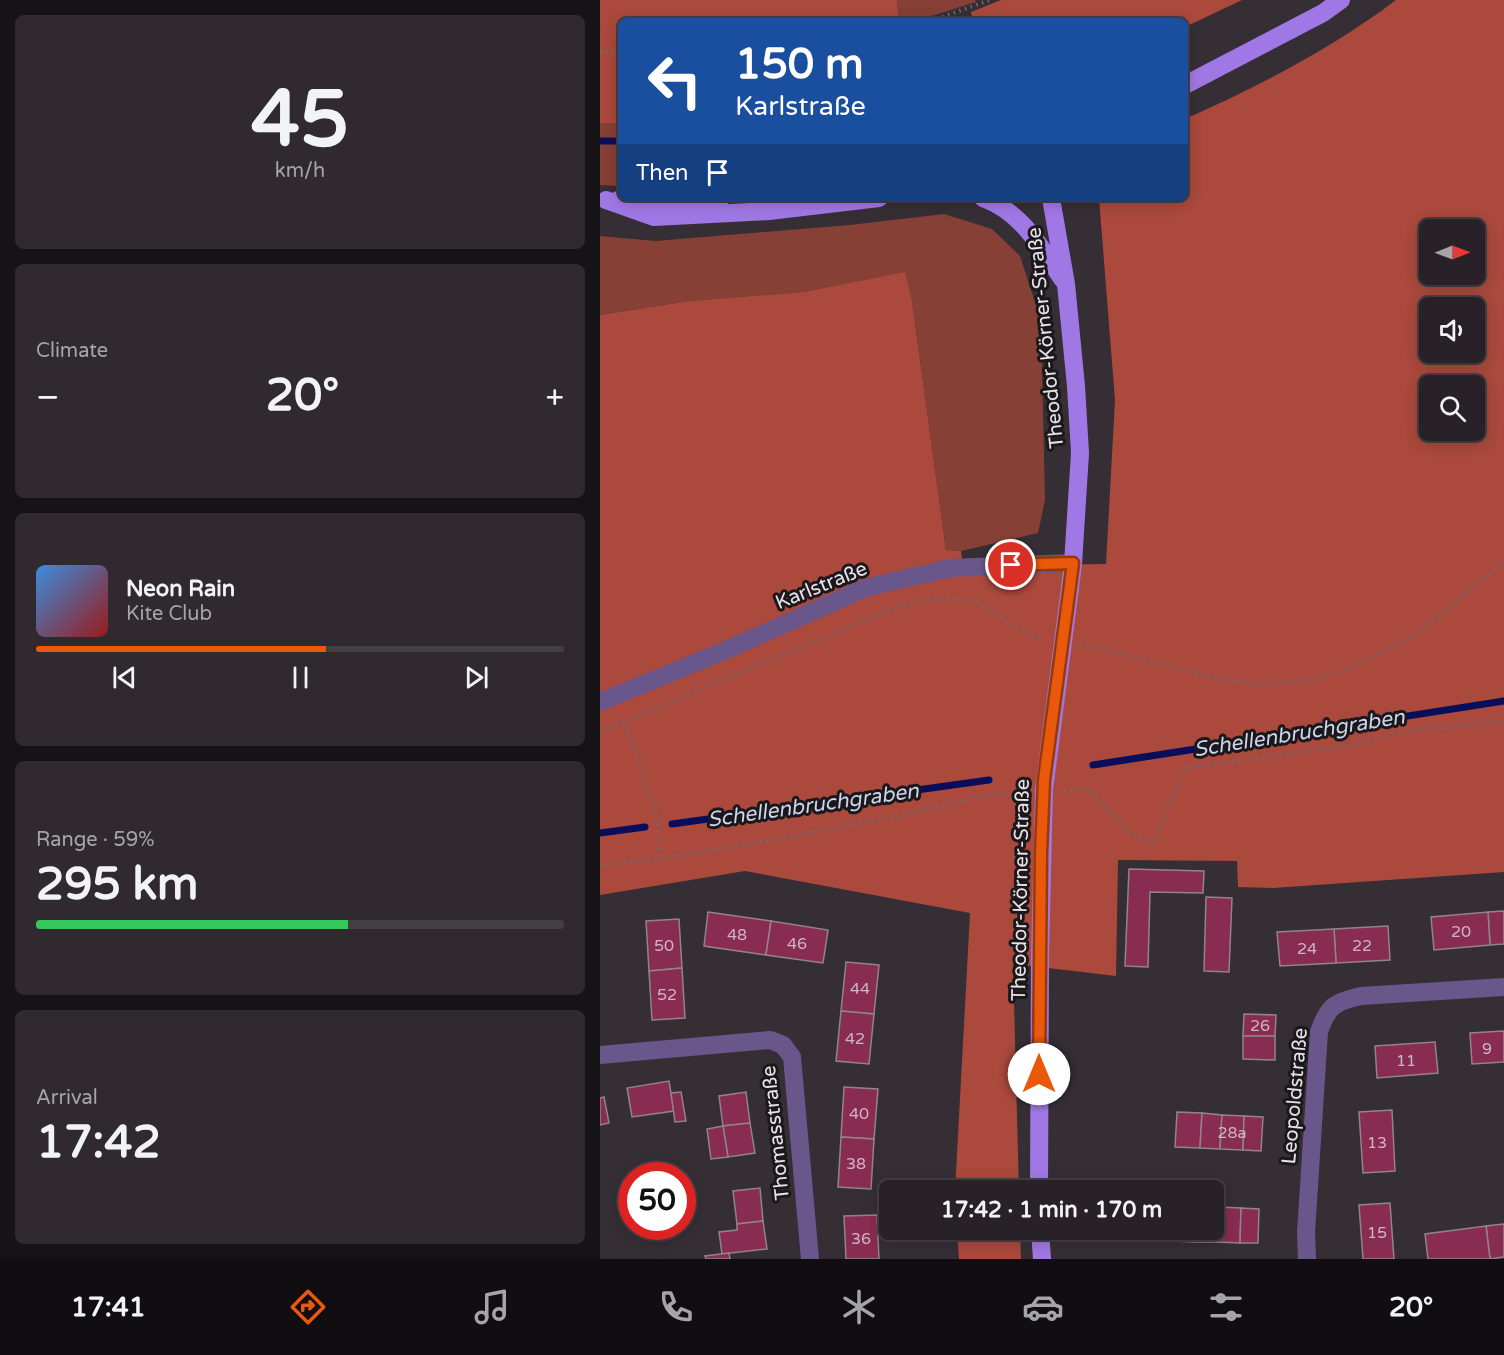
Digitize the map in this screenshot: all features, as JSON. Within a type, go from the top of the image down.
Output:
[{"type":"main road","points":[[1188,83],[1323,12],[1341,0]]},
{"type":"main road","points":[[603,200],[618,200]]},
{"type":"main road","points":[[603,200],[654,217],[769,211],[854,201]]},
{"type":"main road","points":[[990,201],[1011,212],[1024,224],[1066,284]]},
{"type":"main road","name":"Theodor-Körner-Straße","points":[[1039,1180],[1044,780],[1073,563],[1080,453],[1066,284],[1052,201]]},
{"type":"main road","points":[[1041,1240],[1042,1259]]},
{"type":"street","name":"Karlstraße","points":[[600,702],[724,651],[865,588],[950,568],[1073,563]]},
{"type":"street","name":"Leopoldstraße","points":[[1307,1259],[1306,1232],[1319,1032],[1325,1014],[1339,1001],[1361,996],[1504,987]]},
{"type":"street","name":"Thomasstraße","points":[[600,1055],[770,1040],[783,1045],[792,1057],[810,1259]]},
{"type":"street","points":[[805,1259],[810,1259]]},
{"type":"path","points":[[939,18],[990,0]]},
{"type":"path","points":[[600,52],[618,52]]},
{"type":"path","points":[[600,732],[894,608],[927,600],[950,598],[976,602],[1032,636],[1120,653],[1215,678],[1258,684],[1309,681],[1350,668],[1419,632],[1504,562]]},
{"type":"path","points":[[624,722],[658,820],[659,859]]},
{"type":"shaded area","points":[[600,0],[897,0],[899,18],[618,18],[618,123],[600,123]]},
{"type":"shaded area","points":[[897,0],[975,0],[976,2],[928,17],[899,18]]},
{"type":"shaded area","points":[[1001,0],[1242,0],[1188,26],[1188,18],[972,18],[971,12]]},
{"type":"shaded area","points":[[1396,0],[1504,0],[1504,872],[1273,888],[1238,887],[1237,861],[1118,860],[1116,976],[1013,964],[1019,1180],[956,1180],[970,913],[745,871],[600,895],[600,315],[689,301],[803,292],[905,272],[912,301],[946,550],[961,551],[963,566],[1106,564],[1115,400],[1099,201],[1188,201],[1188,118],[1239,94],[1321,50]]},
{"type":"shaded area","points":[[600,118],[618,118],[618,186],[600,185]]},
{"type":"shaded area","points":[[944,214],[992,229],[1020,256],[1041,321],[1045,500],[1038,533],[961,551],[946,550],[912,301],[904,273],[803,292],[689,301],[600,315],[600,236],[655,241],[850,225]]},
{"type":"shaded area","points":[[958,1240],[1020,1240],[1021,1259],[959,1259]]},
{"type":"building","points":[[1129,869],[1204,871],[1203,893],[1150,892],[1148,967],[1125,966]]},
{"type":"building","points":[[1206,897],[1232,898],[1229,972],[1204,971]]},
{"type":"building","points":[[1504,911],[1504,944],[1490,945],[1488,912]]},
{"type":"building","points":[[708,912],[771,921],[766,955],[704,946]]},
{"type":"building","points":[[1488,912],[1490,945],[1434,950],[1431,917]]},
{"type":"building","points":[[679,919],[682,968],[649,971],[646,921]]},
{"type":"building","points":[[771,921],[828,930],[823,963],[766,955]]},
{"type":"building","points":[[1388,926],[1390,960],[1336,963],[1334,929]]},
{"type":"building","points":[[1334,929],[1336,963],[1280,966],[1277,932]]},
{"type":"building","points":[[846,962],[879,965],[874,1014],[841,1011]]},
{"type":"building","points":[[682,968],[685,1018],[652,1020],[649,971]]},
{"type":"building","points":[[841,1011],[874,1014],[869,1064],[836,1061]]},
{"type":"building","points":[[1244,1014],[1276,1015],[1275,1036],[1243,1036]]},
{"type":"building","points":[[1504,1031],[1504,1062],[1472,1064],[1470,1033]]},
{"type":"building","points":[[1243,1036],[1275,1036],[1275,1060],[1243,1059]]},
{"type":"building","points":[[1435,1042],[1438,1073],[1377,1078],[1375,1046]]},
{"type":"building","points":[[669,1081],[674,1111],[632,1117],[627,1088]]},
{"type":"building","points":[[844,1087],[878,1089],[874,1139],[841,1137]]},
{"type":"building","points":[[681,1092],[686,1121],[675,1122],[671,1093]]},
{"type":"building","points":[[746,1092],[750,1123],[723,1126],[719,1096]]},
{"type":"building","points":[[604,1097],[609,1123],[600,1125],[600,1098]]},
{"type":"building","points":[[1392,1110],[1395,1171],[1363,1173],[1359,1112]]},
{"type":"building","points":[[1177,1112],[1202,1113],[1200,1148],[1175,1147]]},
{"type":"building","points":[[1202,1113],[1222,1115],[1220,1149],[1200,1148]]},
{"type":"building","points":[[1222,1115],[1244,1116],[1243,1150],[1220,1149]]},
{"type":"building","points":[[1244,1116],[1263,1117],[1261,1151],[1243,1150]]},
{"type":"building","points":[[750,1123],[755,1153],[728,1157],[723,1126]]},
{"type":"building","points":[[723,1126],[728,1157],[711,1159],[707,1129]]},
{"type":"building","points":[[841,1137],[874,1139],[871,1189],[838,1187]]},
{"type":"building","points":[[760,1188],[763,1221],[737,1224],[733,1191]]},
{"type":"building","points":[[1390,1203],[1394,1259],[1363,1259],[1359,1205]]},
{"type":"building","points":[[1224,1207],[1241,1208],[1240,1243],[1217,1242],[1217,1240],[1224,1240]]},
{"type":"building","points":[[1241,1208],[1259,1209],[1258,1243],[1240,1243]]},
{"type":"building","points":[[877,1215],[879,1259],[846,1259],[844,1216]]},
{"type":"building","points":[[763,1221],[767,1249],[722,1254],[719,1232],[737,1230],[737,1224]]},
{"type":"building","points":[[1504,1224],[1504,1257],[1490,1259],[1486,1226]]},
{"type":"building","points":[[1486,1226],[1490,1259],[1428,1259],[1425,1234]]},
{"type":"building","points":[[1172,1240],[1196,1240],[1196,1242]]},
{"type":"building","points":[[1196,1240],[1217,1240],[1217,1242],[1196,1242]]},
{"type":"building","points":[[729,1253],[730,1259],[706,1259],[705,1256]]},
{"type":"waterway","points":[[600,141],[618,141]]},
{"type":"waterway","name":"Schellenbruchgraben","points":[[1093,765],[1504,701]]},
{"type":"waterway","name":"Schellenbruchgraben","points":[[672,824],[989,780]]},
{"type":"waterway","name":"Schellenbruchgraben","points":[[600,833],[645,827]]},
{"type":"route","points":[[1011,565],[1073,563],[1044,780],[1039,1074]]}]
